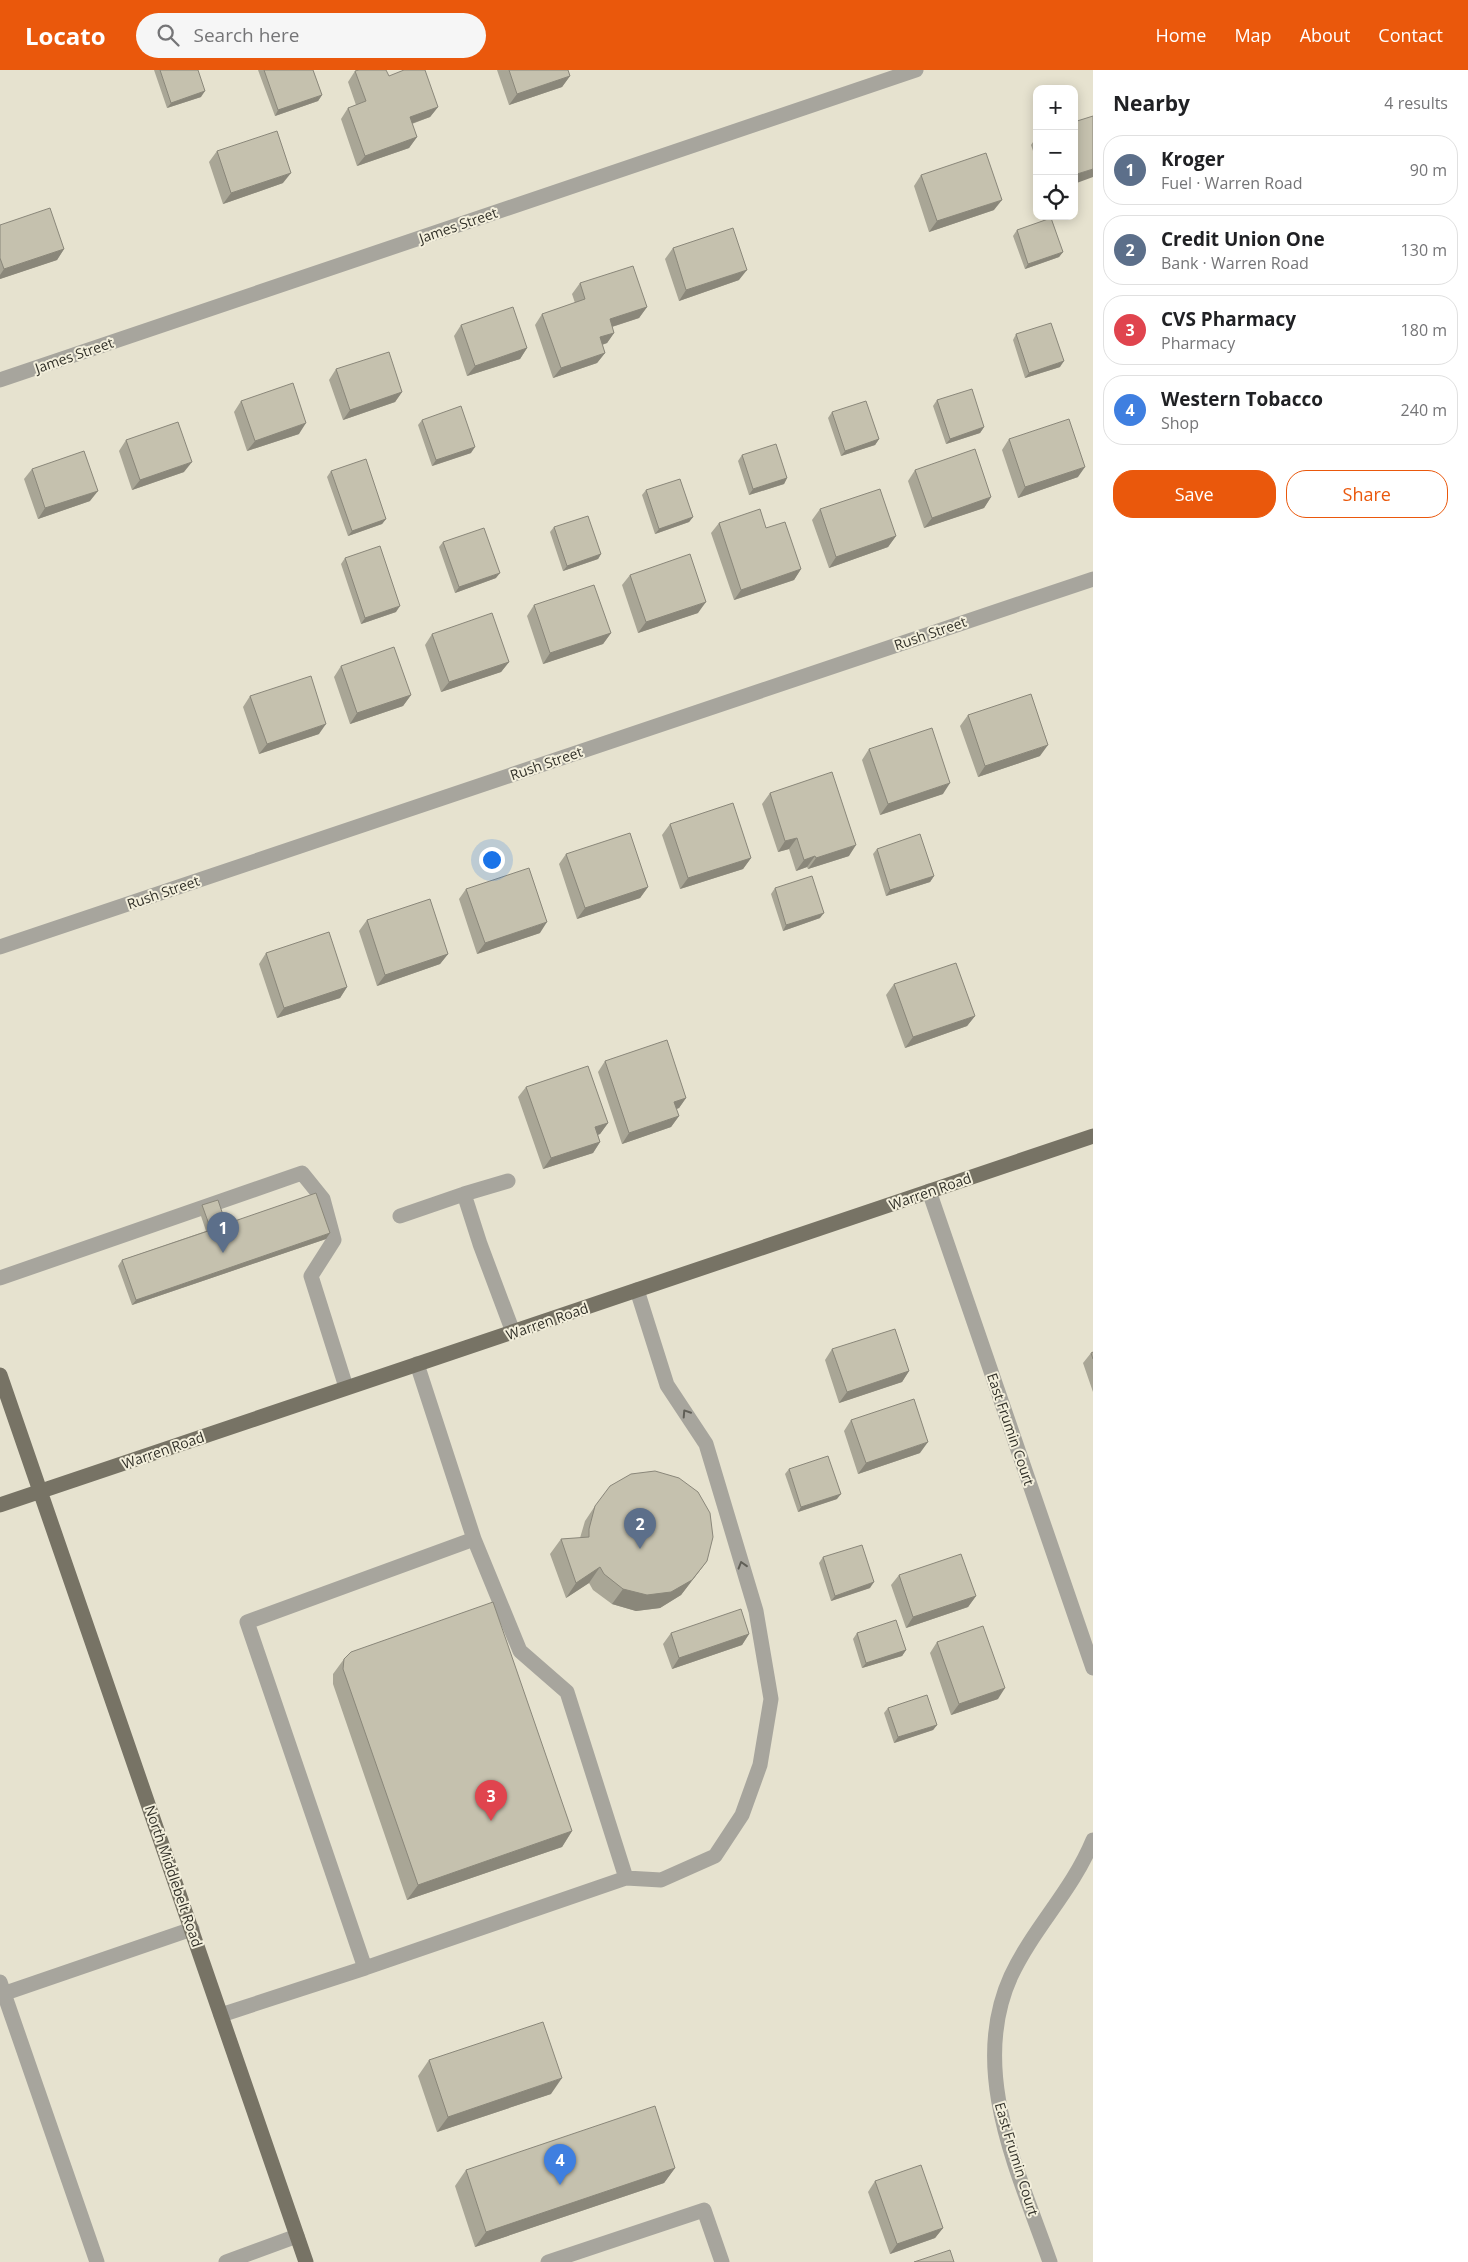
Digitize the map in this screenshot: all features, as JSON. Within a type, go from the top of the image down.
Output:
[{"type":"main road","name":"Warren Road","points":[[0,1505],[1093,1136]]},
{"type":"main road","name":"North Middlebelt Road","points":[[0,1375],[306,2262]]},
{"type":"street","name":"James Street","points":[[0,380],[916,70]]},
{"type":"street","name":"Rush Street","points":[[0,946],[1093,579]]},
{"type":"street","points":[[0,1278],[302,1173],[323,1199],[334,1240],[311,1276],[346,1387]]},
{"type":"street","points":[[400,1216],[508,1181]]},
{"type":"street","name":"East Frumin Court","points":[[929,1191],[1093,1668]]},
{"type":"street","points":[[464,1194],[512,1332]]},
{"type":"street","points":[[221,2016],[626,1878],[661,1880],[715,1856],[742,1815],[760,1765],[772,1699],[756,1611],[706,1444],[667,1385],[637,1290]]},
{"type":"street","points":[[417,1364],[474,1539],[520,1651],[567,1692],[626,1878]]},
{"type":"street","points":[[365,1968],[247,1622],[474,1539]]},
{"type":"street","name":"East Frumin Court","points":[[1050,2262],[1010,2146],[996,2093],[994,2037],[1011,1978],[1026,1950],[1072,1884],[1093,1840]]},
{"type":"street","points":[[97,2262],[1,1990],[192,1929]]},
{"type":"street","points":[[548,2262],[704,2210],[722,2262]]},
{"type":"street","points":[[226,2262],[297,2236]]},
{"type":"building","points":[[160,70],[198,70],[205,91],[171,103]]},
{"type":"building","points":[[264,70],[313,70],[322,95],[278,110]]},
{"type":"building","points":[[386,70],[389,76],[404,70],[425,70],[438,107],[410,117],[417,137],[365,156],[348,108],[366,101],[355,71]]},
{"type":"building","points":[[509,70],[568,70],[570,76],[517,94]]},
{"type":"building","points":[[1093,116],[1093,169],[1078,174],[1078,130],[1078,121]]},
{"type":"building","points":[[277,131],[291,173],[231,193],[217,151]]},
{"type":"building","points":[[986,153],[1002,200],[937,221],[921,175]]},
{"type":"building","points":[[50,208],[64,249],[4,269],[0,258],[0,225]]},
{"type":"building","points":[[1045,220],[1052,220],[1063,252],[1028,264],[1017,230]]},
{"type":"building","points":[[733,228],[747,270],[686,290],[673,248]]},
{"type":"building","points":[[633,266],[647,307],[610,319],[614,333],[600,337],[605,353],[561,368],[542,314],[585,299],[580,283]]},
{"type":"building","points":[[513,307],[527,348],[475,366],[461,325]]},
{"type":"building","points":[[1051,323],[1064,361],[1029,373],[1016,334]]},
{"type":"building","points":[[389,352],[402,392],[350,410],[336,369]]},
{"type":"building","points":[[293,383],[306,423],[255,441],[241,401]]},
{"type":"building","points":[[972,389],[984,427],[950,439],[937,400]]},
{"type":"building","points":[[866,401],[879,439],[845,451],[832,412]]},
{"type":"building","points":[[461,406],[475,447],[436,460],[422,420]]},
{"type":"building","points":[[1069,419],[1085,467],[1025,487],[1009,439]]},
{"type":"building","points":[[178,422],[192,462],[140,480],[126,440]]},
{"type":"building","points":[[776,444],[787,478],[753,489],[742,455]]},
{"type":"building","points":[[975,449],[991,497],[932,518],[915,470]]},
{"type":"building","points":[[84,451],[98,491],[45,508],[32,469]]},
{"type":"building","points":[[366,459],[386,519],[352,531],[331,471]]},
{"type":"building","points":[[680,479],[693,517],[659,529],[646,490]]},
{"type":"building","points":[[880,489],[896,536],[836,557],[820,509]]},
{"type":"building","points":[[760,509],[766,528],[785,522],[801,569],[741,590],[719,523]]},
{"type":"building","points":[[588,516],[601,554],[567,566],[554,527]]},
{"type":"building","points":[[484,528],[500,573],[459,587],[443,542]]},
{"type":"building","points":[[380,546],[400,606],[365,618],[345,558]]},
{"type":"building","points":[[690,554],[706,602],[646,622],[630,575]]},
{"type":"building","points":[[594,585],[611,633],[550,653],[534,605]]},
{"type":"building","points":[[492,613],[509,662],[449,682],[432,634]]},
{"type":"building","points":[[394,647],[411,695],[357,713],[341,666]]},
{"type":"building","points":[[311,676],[326,724],[267,744],[250,696]]},
{"type":"building","points":[[1031,694],[1048,745],[985,766],[968,715]]},
{"type":"building","points":[[932,728],[950,783],[888,804],[869,749]]},
{"type":"building","points":[[832,772],[856,845],[804,860],[797,838],[785,841],[770,793]]},
{"type":"building","points":[[733,803],[751,858],[688,878],[670,824]]},
{"type":"building","points":[[630,833],[648,887],[585,908],[566,854]]},
{"type":"building","points":[[920,834],[934,876],[890,890],[877,849]]},
{"type":"building","points":[[529,868],[547,922],[485,943],[466,889]]},
{"type":"building","points":[[812,876],[824,913],[786,925],[775,888]]},
{"type":"building","points":[[430,899],[448,954],[385,975],[367,920]]},
{"type":"building","points":[[329,932],[347,987],[284,1008],[266,953]]},
{"type":"building","points":[[956,963],[975,1016],[913,1037],[894,984]]},
{"type":"building","points":[[667,1040],[686,1098],[674,1102],[679,1116],[629,1133],[605,1061]]},
{"type":"building","points":[[588,1066],[608,1123],[595,1127],[600,1142],[551,1158],[526,1087]]},
{"type":"building","points":[[316,1193],[330,1233],[136,1300],[122,1260],[211,1230],[202,1205],[218,1200],[226,1224]]},
{"type":"building","points":[[895,1329],[909,1371],[847,1392],[832,1349]]},
{"type":"building","points":[[914,1399],[928,1442],[866,1463],[851,1420]]},
{"type":"building","points":[[828,1456],[841,1494],[801,1507],[789,1469]]},
{"type":"building","points":[[655,1471],[679,1478],[698,1492],[710,1513],[713,1537],[707,1561],[692,1580],[671,1592],[647,1595],[623,1589],[604,1574],[600,1567],[576,1583],[561,1539],[589,1537],[589,1529],[595,1506],[610,1486],[631,1474]]},
{"type":"building","points":[[862,1545],[874,1582],[835,1596],[823,1557]]},
{"type":"building","points":[[961,1554],[976,1596],[913,1617],[899,1575]]},
{"type":"building","points":[[493,1602],[572,1831],[418,1885],[343,1669],[344,1659],[351,1652]]},
{"type":"building","points":[[741,1609],[749,1634],[679,1658],[671,1633]]},
{"type":"building","points":[[896,1620],[906,1650],[866,1663],[857,1633]]},
{"type":"building","points":[[983,1626],[1005,1688],[959,1704],[937,1642]]},
{"type":"building","points":[[927,1695],[937,1725],[898,1737],[888,1708]]},
{"type":"building","points":[[543,2022],[562,2078],[448,2117],[429,2060]]},
{"type":"building","points":[[655,2106],[675,2168],[486,2232],[466,2170]]},
{"type":"building","points":[[921,2165],[943,2228],[897,2244],[875,2181]]},
{"type":"building","points":[[950,2250],[954,2262],[914,2262]]},
{"type":"place","name":"Kroger","points":[[223,1253]]},
{"type":"place","name":"Credit Union One","points":[[640,1549]]},
{"type":"place","name":"CVS Pharmacy","points":[[491,1821]]},
{"type":"place","name":"Western Tobacco","points":[[560,2185]]}]
